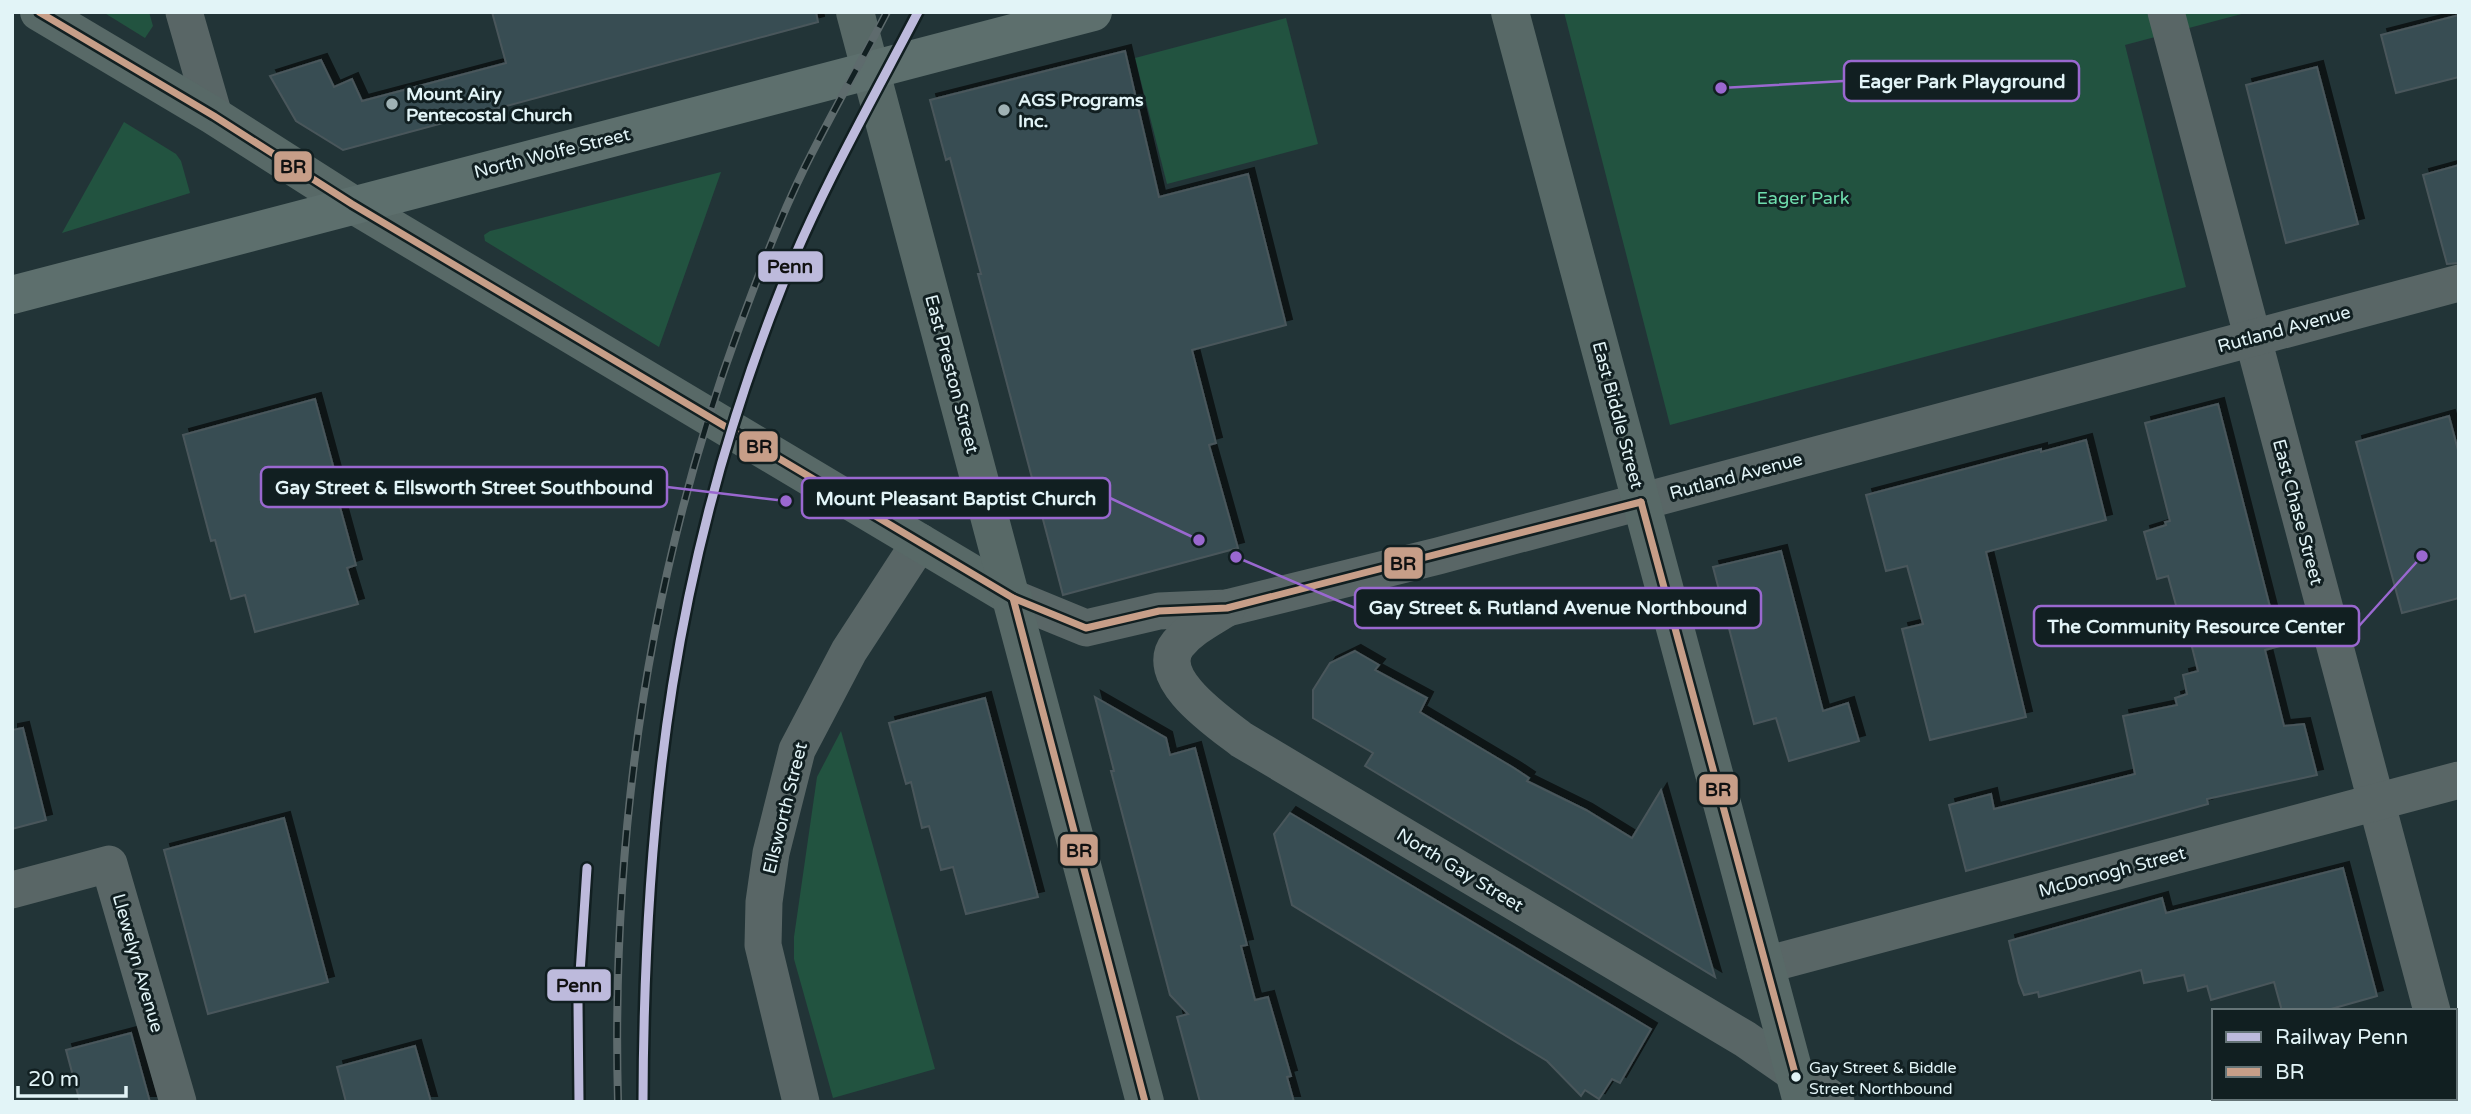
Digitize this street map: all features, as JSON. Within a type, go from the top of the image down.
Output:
[{"type":"main road","name":"North Wolfe Street","points":[[12,295],[1093,12]]},
{"type":"street","points":[[39,12],[214,116],[352,204],[1013,598]]},
{"type":"street","points":[[184,12],[214,116]]},
{"type":"street","name":"East Preston Street","points":[[855,12],[1145,1102]]},
{"type":"street","name":"East Biddle Street","points":[[1510,12],[1799,1089]]},
{"type":"street","name":"East Chase Street","points":[[2166,12],[2431,1009]]},
{"type":"street","name":"Rutland Avenue","points":[[1013,598],[1086,628],[1159,611],[1227,608],[1641,502],[2459,283]]},
{"type":"street","name":"Ellsworth Street","points":[[801,1102],[763,945],[764,902],[771,853],[797,750],[849,650],[920,542]]},
{"type":"street","name":"North Gay Street","points":[[1227,608],[1191,631],[1175,647],[1171,665],[1180,684],[1196,704],[1242,740],[1745,1039],[1799,1089],[1836,1102]]},
{"type":"street","name":"McDonogh Street","points":[[1765,965],[2459,780]]},
{"type":"street","name":"Llewelyn Avenue","points":[[12,890],[109,864],[178,1102]]},
{"type":"green space","points":[[103,12],[149,12],[153,26],[145,38]]},
{"type":"green space","name":"Eager Park","points":[[1564,12],[2249,12],[2125,45],[2186,287],[1670,425]]},
{"type":"green space","points":[[1286,18],[1318,144],[1167,184],[1135,58]]},
{"type":"green space","points":[[124,122],[176,154],[181,161],[190,193],[62,233]]},
{"type":"green space","points":[[721,172],[659,347],[485,241],[484,235],[490,231]]},
{"type":"green space","points":[[841,731],[935,1069],[833,1098],[794,959],[794,937],[817,777]]},
{"type":"building","points":[[492,12],[816,12],[818,22],[343,150],[296,121],[270,76],[321,60],[334,87],[352,79],[362,101],[506,63]]},
{"type":"building","points":[[2459,15],[2459,77],[2396,93],[2381,35]]},
{"type":"building","points":[[1125,51],[1159,197],[1248,174],[1286,325],[1192,350],[1216,443],[1209,445],[1238,548],[1063,595],[950,158],[946,160],[930,100]]},
{"type":"building","points":[[2317,67],[2358,224],[2286,243],[2246,85]]},
{"type":"building","points":[[2459,165],[2459,263],[2447,264],[2423,175]]},
{"type":"building","points":[[315,399],[344,506],[340,507],[356,565],[347,568],[358,604],[255,632],[245,595],[231,599],[215,540],[211,541],[183,435]]},
{"type":"building","points":[[2218,404],[2280,646],[2265,650],[2284,726],[2304,724],[2317,775],[2207,799],[2208,804],[1966,871],[1949,805],[1991,794],[1994,809],[2135,774],[2123,716],[2177,705],[2175,698],[2187,694],[2183,675],[2198,671],[2182,607],[2177,609],[2168,576],[2157,579],[2144,532],[2166,525],[2165,522],[2170,521],[2145,423]]},
{"type":"building","points":[[2449,416],[2459,454],[2459,598],[2402,613],[2356,442]]},
{"type":"building","points":[[2086,440],[2106,520],[1986,552],[2026,717],[1930,740],[1902,629],[1923,624],[1907,566],[1886,571],[1866,495],[2041,449],[2041,452]]},
{"type":"building","points":[[1781,551],[1823,711],[1848,703],[1859,741],[1789,761],[1776,718],[1754,724],[1713,567]]},
{"type":"building","points":[[1355,651],[1379,665],[1375,670],[1427,698],[1420,712],[1514,768],[1529,778],[1527,781],[1586,810],[1632,838],[1661,790],[1715,977],[1365,766],[1373,753],[1313,718],[1313,690],[1330,663]]},
{"type":"building","points":[[1095,697],[1166,738],[1170,755],[1195,748],[1247,945],[1241,946],[1255,1000],[1268,997],[1291,1076],[1287,1077],[1294,1102],[1200,1102],[1177,1017],[1188,1014],[1170,995],[1111,771],[1114,771]]},
{"type":"building","points":[[985,698],[1038,897],[966,914],[953,867],[941,870],[929,826],[922,828],[911,782],[906,784],[889,723]]},
{"type":"building","points":[[23,728],[46,820],[12,829],[12,730]]},
{"type":"building","points":[[1290,813],[1651,1029],[1620,1083],[1612,1079],[1599,1099],[1585,1090],[1581,1096],[1547,1061],[1292,905],[1274,834]]},
{"type":"building","points":[[284,818],[328,982],[208,1014],[164,850]]},
{"type":"building","points":[[2343,868],[2377,996],[2331,1009],[2281,1009],[2274,982],[2211,1000],[2207,986],[2188,991],[2184,975],[2144,983],[2141,970],[2039,997],[2038,992],[2024,995],[2009,941],[2162,898],[2166,913]]},
{"type":"building","points":[[131,1033],[150,1102],[80,1102],[66,1050]]},
{"type":"building","points":[[415,1046],[431,1102],[346,1102],[337,1067]]},
{"type":"railway","points":[[618,1102],[617,1003],[629,806],[659,612],[681,516],[707,422],[778,227],[814,149],[887,12]]},
{"type":"rail line","name":"Penn","points":[[643,1102],[650,890],[659,787],[691,586],[715,486],[746,385],[783,284],[847,146],[918,12]]},
{"type":"rail line","name":"Penn","points":[[579,1102],[578,1003],[587,868]]},
{"type":"transit line","name":"BR","points":[[39,12],[214,116],[352,204],[1013,598],[1086,628],[1159,611],[1227,608],[1641,502]]},
{"type":"transit line","name":"BR","points":[[1641,502],[1796,1077]]},
{"type":"transit line","name":"BR","points":[[1013,598],[1145,1102]]},
{"type":"place","name":"Eager Park Playground","points":[[1721,88]]},
{"type":"place","name":"Mount Airy Pentecostal Church","points":[[392,104]]},
{"type":"place","name":"AGS Programs Inc.","points":[[1004,110]]},
{"type":"place","name":"Gay Street & Ellsworth Street Southbound","points":[[786,501]]},
{"type":"place","name":"Mount Pleasant Baptist Church","points":[[1199,540]]},
{"type":"place","name":"The Community Resource Center","points":[[2422,556]]},
{"type":"place","name":"Gay Street & Rutland Avenue Northbound","points":[[1236,557]]},
{"type":"place","name":"Gay Street & Biddle Street Northbound","points":[[1796,1077]]}]
